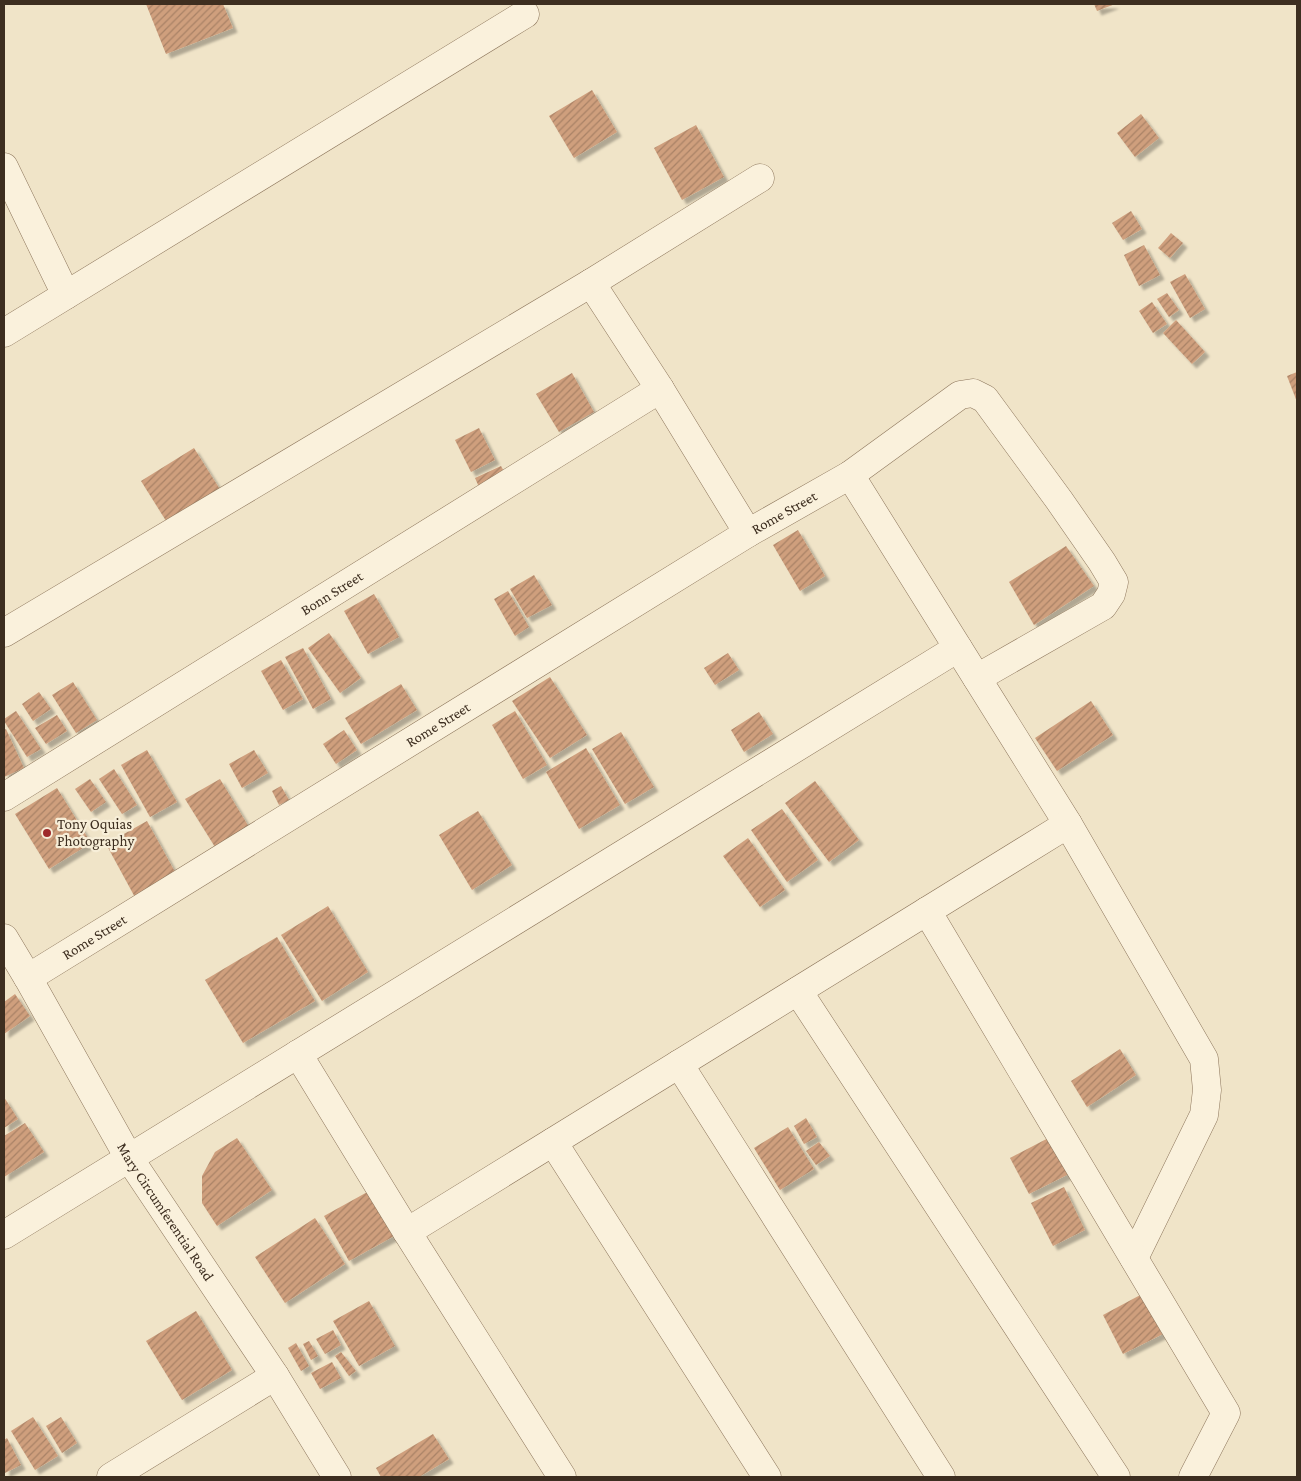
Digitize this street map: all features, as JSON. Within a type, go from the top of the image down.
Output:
[{"type":"street","points":[[4,333],[525,14]]},
{"type":"street","points":[[4,167],[66,295]]},
{"type":"street","points":[[4,633],[591,283],[760,178]]},
{"type":"street","points":[[591,283],[660,390],[748,533]]},
{"type":"street","name":"Bonn Street","points":[[4,797],[660,390]]},
{"type":"street","name":"Rome Street","points":[[28,978],[748,533],[850,475],[960,395],[973,393],[986,399],[1102,562],[1114,582],[1111,594],[1102,606],[977,678]]},
{"type":"street","points":[[850,475],[1068,824],[1204,1059],[1207,1090],[1204,1115],[1134,1258]]},
{"type":"street","points":[[4,1235],[958,648]]},
{"type":"street","points":[[407,1232],[1068,824]]},
{"type":"street","points":[[927,911],[1226,1413],[1193,1477]]},
{"type":"street","name":"Mary Circumferential Road","points":[[4,938],[129,1158],[275,1376],[337,1477]]},
{"type":"street","points":[[798,991],[1116,1477]]},
{"type":"street","points":[[298,1054],[407,1232],[562,1477]]},
{"type":"street","points":[[679,1064],[941,1477]]},
{"type":"street","points":[[553,1142],[767,1477]]},
{"type":"street","points":[[110,1477],[275,1376]]},
{"type":"building","points":[[146,4],[223,4],[233,28],[166,54]]},
{"type":"building","points":[[1094,4],[1115,4],[1097,11]]},
{"type":"building","points":[[592,90],[617,132],[574,158],[549,116]]},
{"type":"building","points":[[1141,114],[1159,138],[1135,157],[1117,133]]},
{"type":"building","points":[[696,125],[724,177],[682,200],[654,148]]},
{"type":"building","points":[[1131,211],[1142,229],[1123,240],[1112,223]]},
{"type":"building","points":[[1171,233],[1183,243],[1170,258],[1158,248]]},
{"type":"building","points":[[1144,245],[1160,275],[1139,286],[1124,255]]},
{"type":"building","points":[[1185,274],[1205,309],[1190,318],[1170,282]]},
{"type":"building","points":[[1167,293],[1179,310],[1169,317],[1157,299]]},
{"type":"building","points":[[1152,302],[1167,324],[1153,333],[1139,311]]},
{"type":"building","points":[[1176,320],[1205,352],[1192,364],[1163,333]]},
{"type":"building","points":[[1297,372],[1297,402],[1287,376]]},
{"type":"building","points":[[572,373],[594,412],[559,432],[536,394]]},
{"type":"building","points":[[479,428],[495,460],[471,472],[455,440]]},
{"type":"building","points":[[194,448],[221,491],[168,524],[141,481]]},
{"type":"building","points":[[501,466],[506,475],[479,487],[475,478]]},
{"type":"building","points":[[798,530],[825,576],[800,591],[773,545]]},
{"type":"building","points":[[1066,546],[1094,586],[1034,625],[1009,582]]},
{"type":"building","points":[[534,575],[552,605],[527,618],[510,589]]},
{"type":"building","points":[[508,591],[529,627],[515,636],[494,599]]},
{"type":"building","points":[[374,594],[399,637],[368,654],[344,611]]},
{"type":"building","points":[[329,633],[361,678],[340,693],[308,648]]},
{"type":"building","points":[[303,648],[331,699],[313,709],[285,657]]},
{"type":"building","points":[[728,653],[739,670],[715,685],[704,668]]},
{"type":"building","points":[[281,660],[303,699],[283,710],[261,671]]},
{"type":"building","points":[[550,677],[587,735],[550,758],[512,701]]},
{"type":"building","points":[[73,682],[97,720],[76,733],[52,695]]},
{"type":"building","points":[[401,684],[417,710],[361,744],[345,718]]},
{"type":"building","points":[[39,692],[51,709],[33,721],[22,704]]},
{"type":"building","points":[[1091,701],[1113,735],[1057,771],[1035,738]]},
{"type":"building","points":[[16,711],[41,749],[27,757],[4,721],[4,719]]},
{"type":"building","points":[[515,711],[547,765],[523,779],[492,725]]},
{"type":"building","points":[[759,712],[773,734],[744,752],[731,730]]},
{"type":"building","points":[[57,715],[67,731],[46,744],[35,728]]},
{"type":"building","points":[[6,729],[24,768],[4,777],[4,730]]},
{"type":"building","points":[[344,730],[357,750],[336,764],[323,744]]},
{"type":"building","points":[[621,732],[654,787],[625,804],[592,749]]},
{"type":"building","points":[[586,748],[620,805],[579,829],[546,772]]},
{"type":"building","points":[[147,750],[177,802],[150,817],[121,765]]},
{"type":"building","points":[[254,750],[268,773],[242,788],[229,764]]},
{"type":"building","points":[[114,769],[137,805],[122,814],[99,779]]},
{"type":"building","points":[[90,779],[106,802],[91,812],[75,789]]},
{"type":"building","points":[[220,779],[249,827],[215,847],[185,799]]},
{"type":"building","points":[[815,781],[859,840],[829,862],[785,803]]},
{"type":"building","points":[[281,786],[289,800],[279,805],[272,791]]},
{"type":"building","points":[[57,788],[91,843],[49,869],[15,814]]},
{"type":"building","points":[[782,809],[818,860],[787,882],[751,830]]},
{"type":"building","points":[[478,811],[512,865],[472,890],[439,835]]},
{"type":"building","points":[[147,821],[179,879],[137,901],[106,844]]},
{"type":"building","points":[[748,838],[785,890],[760,907],[723,856]]},
{"type":"building","points":[[328,906],[368,972],[322,1001],[281,935]]},
{"type":"building","points":[[277,937],[315,1001],[243,1043],[205,980]]},
{"type":"building","points":[[15,994],[30,1016],[4,1034],[4,1002]]},
{"type":"building","points":[[1120,1049],[1136,1075],[1087,1107],[1071,1081]]},
{"type":"building","points":[[4,1097],[18,1119],[4,1128]]},
{"type":"building","points":[[806,1118],[817,1137],[804,1144],[794,1126]]},
{"type":"building","points":[[25,1123],[44,1152],[4,1177],[4,1136]]},
{"type":"building","points":[[788,1127],[814,1169],[780,1190],[754,1148]]},
{"type":"building","points":[[1058,1133],[1077,1170],[1029,1194],[1010,1158]]},
{"type":"building","points":[[237,1138],[272,1190],[217,1226],[202,1203],[202,1176],[215,1152]]},
{"type":"building","points":[[819,1142],[830,1156],[816,1165],[806,1151]]},
{"type":"building","points":[[1064,1187],[1085,1230],[1053,1246],[1031,1203]]},
{"type":"building","points":[[371,1190],[396,1235],[349,1261],[324,1216]]},
{"type":"building","points":[[315,1218],[345,1264],[285,1303],[255,1257]]},
{"type":"building","points":[[1144,1293],[1165,1333],[1123,1354],[1103,1315]]},
{"type":"building","points":[[369,1301],[395,1346],[359,1366],[333,1321]]},
{"type":"building","points":[[196,1311],[232,1370],[182,1400],[146,1341]]},
{"type":"building","points":[[333,1330],[341,1345],[325,1354],[316,1339]]},
{"type":"building","points":[[309,1341],[318,1356],[311,1360],[303,1344]]},
{"type":"building","points":[[296,1343],[309,1366],[301,1371],[288,1348]]},
{"type":"building","points":[[341,1352],[356,1371],[349,1376],[335,1356]]},
{"type":"building","points":[[332,1362],[341,1378],[320,1389],[311,1373]]},
{"type":"building","points":[[33,1417],[58,1456],[35,1470],[11,1431]]},
{"type":"building","points":[[61,1417],[77,1443],[62,1453],[46,1426]]},
{"type":"building","points":[[433,1434],[449,1459],[419,1477],[381,1477],[376,1468]]},
{"type":"building","points":[[7,1438],[21,1465],[5,1473],[4,1440]]},
{"type":"place","name":"Tony Oquias Photography","points":[[47,833]]}]
